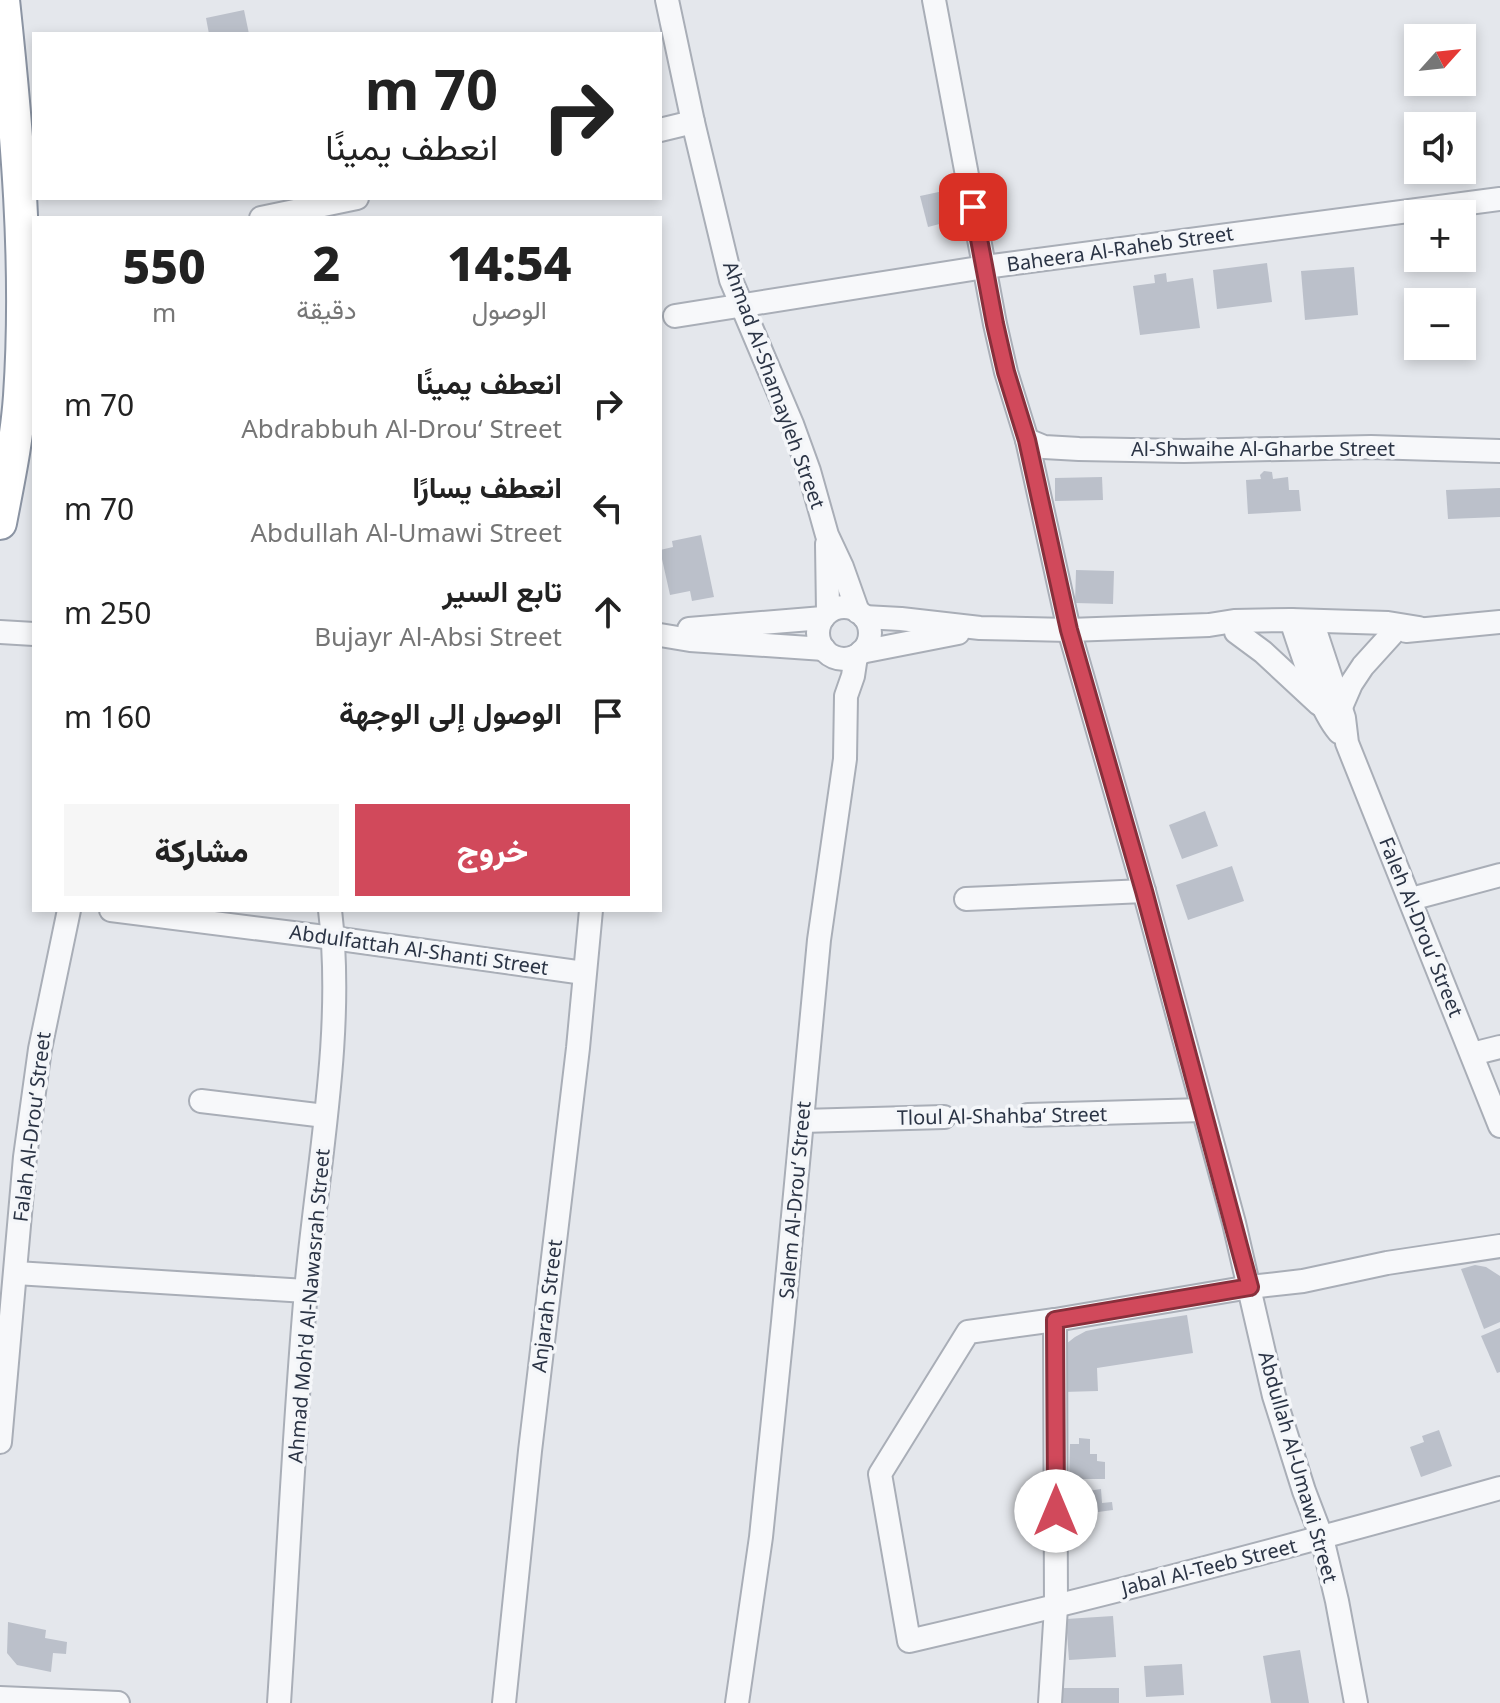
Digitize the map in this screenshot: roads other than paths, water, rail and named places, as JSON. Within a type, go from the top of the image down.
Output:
[{"type":"highway","points":[[0,523],[27,399],[23,328],[24,259],[10,2]]},
{"type":"street","name":"Ahmad Al-Shamayleh Street","points":[[667,0],[731,280],[792,424],[827,535],[861,615]]},
{"type":"street","name":"Abdullah Al-Umawi Street","points":[[934,0],[1006,372],[1027,440],[1069,630],[1203,1110],[1250,1287],[1274,1396],[1322,1538],[1356,1703]]},
{"type":"street","points":[[662,130],[693,122]]},
{"type":"street","name":"Baheera Al-Raheb Street","points":[[675,316],[985,267],[1500,199]]},
{"type":"street","points":[[271,216],[347,200]]},
{"type":"street","name":"Al-Shwaihe Al-Gharbe Street","points":[[1027,440],[1044,447],[1079,449],[1184,451],[1371,447],[1500,451]]},
{"type":"street","name":"Ahmad Al-Shamayleh Street","points":[[826,615],[827,535]]},
{"type":"street","points":[[662,635],[826,615],[843,607],[861,615],[980,628],[1069,630],[1209,625],[1234,621],[1392,634],[1419,628],[1500,622]]},
{"type":"street","points":[[826,615],[818,631],[820,643],[826,652]]},
{"type":"street","points":[[859,654],[869,640],[868,624],[861,615]]},
{"type":"street","points":[[1209,625],[1236,632],[1388,623],[1419,628]]},
{"type":"street","points":[[662,635],[826,652],[843,659],[980,628]]},
{"type":"street","name":"Faleh Al-Drou‘ Street","points":[[1304,628],[1472,1054],[1500,1135]]},
{"type":"street","points":[[0,632],[32,634]]},
{"type":"street","points":[[1236,632],[1334,709],[1363,666],[1392,634]]},
{"type":"street","name":"Salem Al-Drou‘ Street","points":[[826,652],[846,696]]},
{"type":"street","name":"Salem Al-Drou‘ Street","points":[[737,1703],[761,1537],[819,940],[845,759],[846,696],[859,654]]},
{"type":"street","points":[[1411,899],[1500,875]]},
{"type":"street","points":[[966,899],[1144,891]]},
{"type":"street","name":"Falah Al-Drou‘ Street","points":[[0,1442],[25,1157],[40,1049],[69,912]]},
{"type":"street","name":"Abdulfattah Al-Shanti Street","points":[[127,912],[584,973]]},
{"type":"street","name":"Ahmad Moh'd Al-Nawasrah Street","points":[[279,1703],[306,1291],[332,1022],[330,912]]},
{"type":"street","name":"Anjarah Street","points":[[504,1703],[591,912]]},
{"type":"street","points":[[1472,1054],[1500,1047]]},
{"type":"street","points":[[201,1101],[325,1116]]},
{"type":"street","name":"Tloul Al-Shahba‘ Street","points":[[1028,1115],[1203,1110]]},
{"type":"street","name":"Tloul Al-Shahba‘ Street","points":[[802,1121],[944,1117]]},
{"type":"street","points":[[1050,1703],[1056,1607],[1055,1320],[1500,1246]]},
{"type":"street","points":[[16,1273],[306,1291]]},
{"type":"street","name":"Jabal Al-Teeb Street","points":[[1055,1320],[968,1332],[880,1474],[909,1641],[1056,1607],[1500,1488]]},
{"type":"street","points":[[0,1698],[118,1703]]}]
